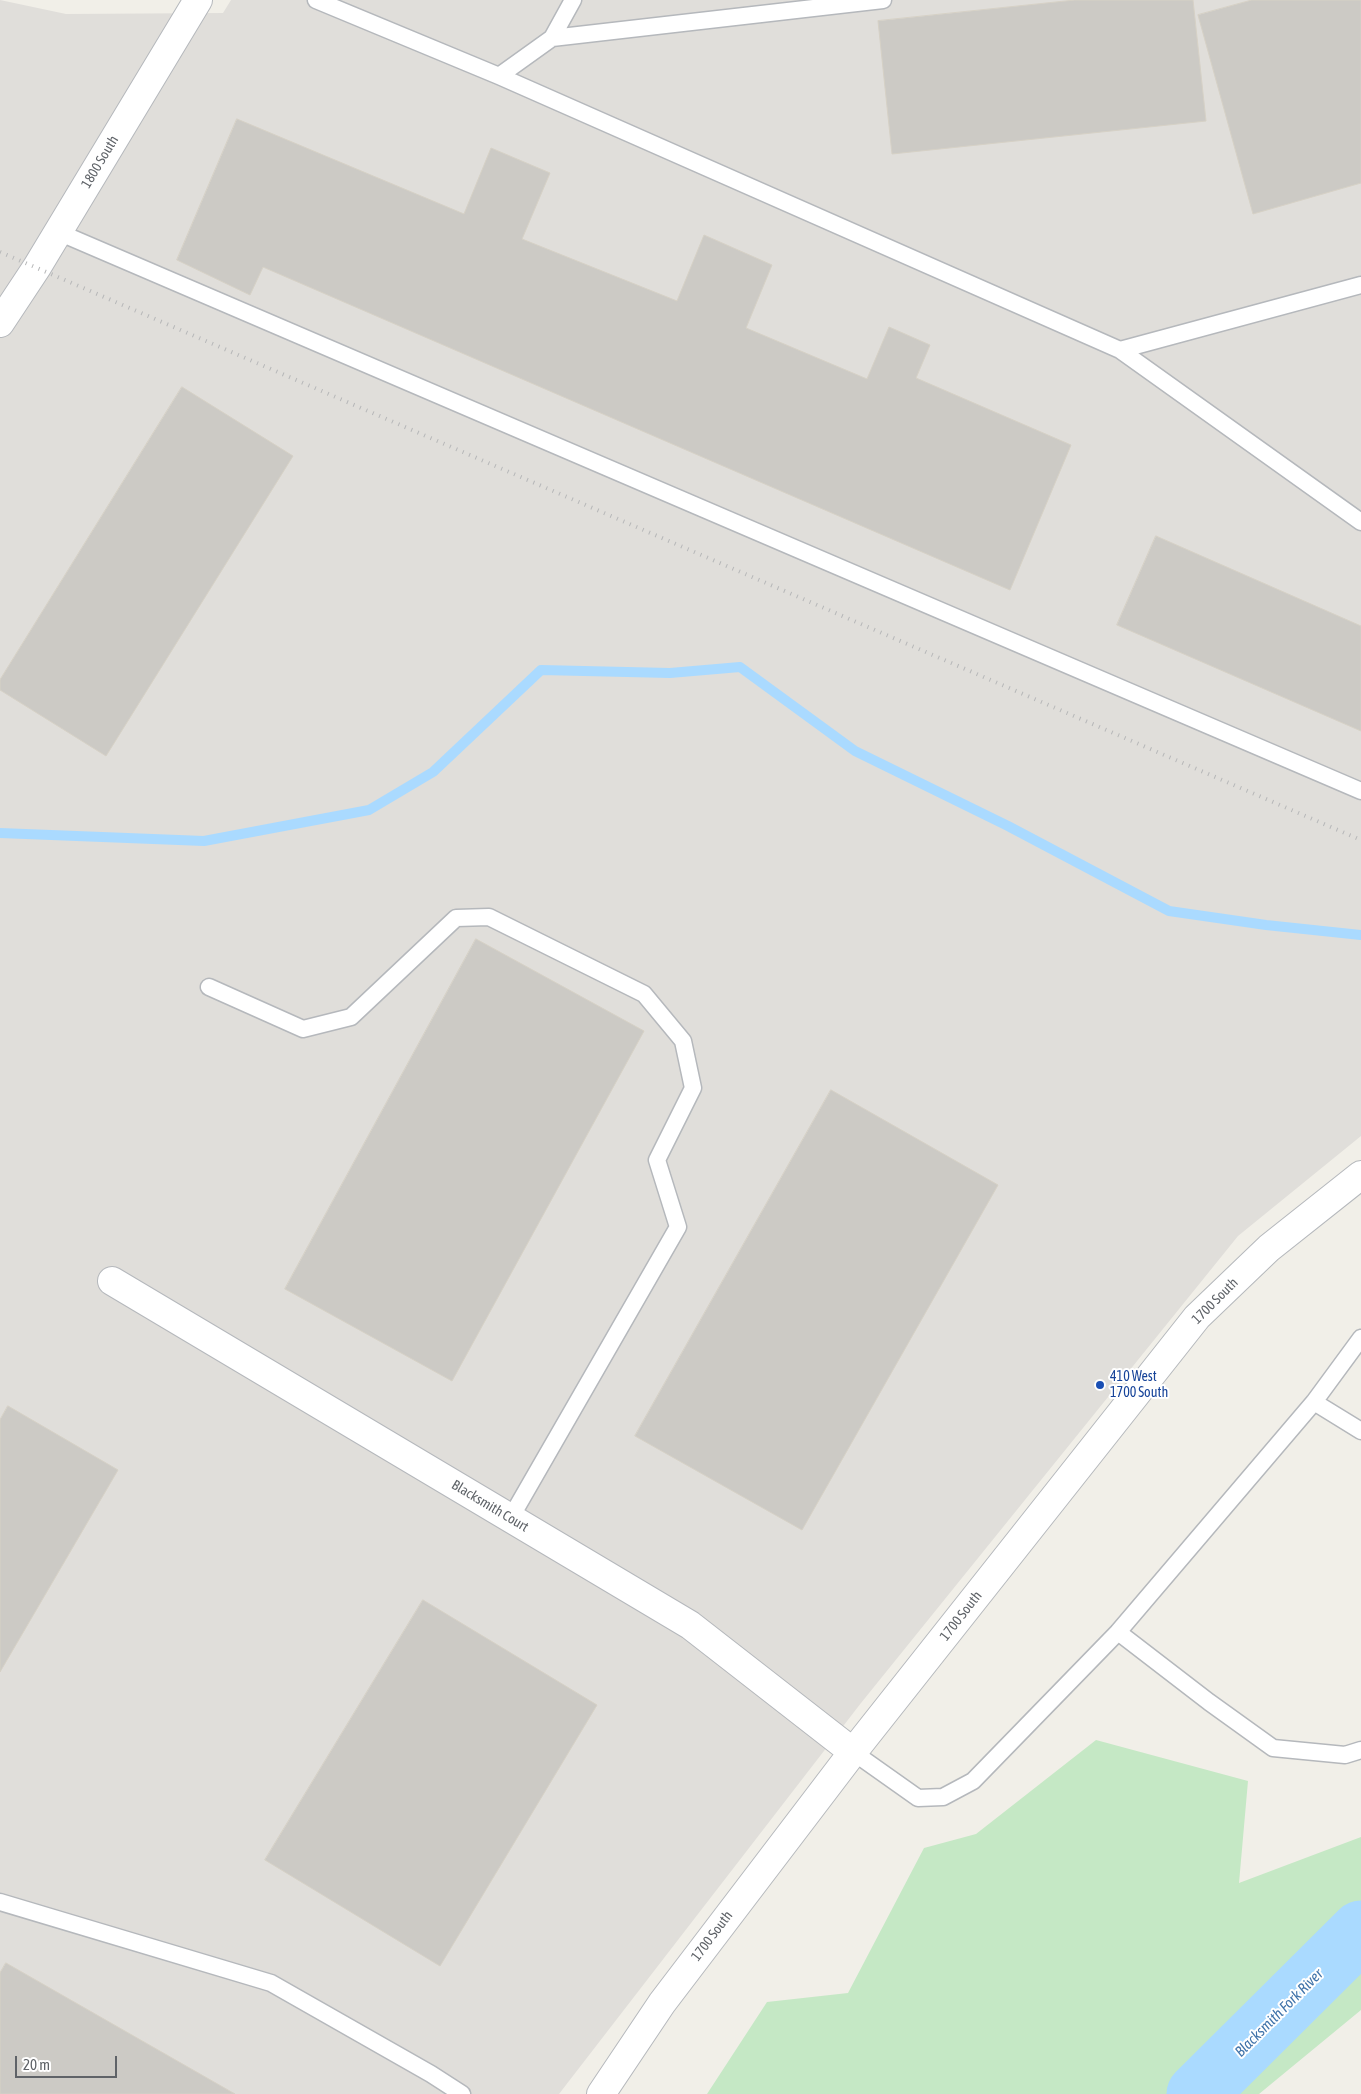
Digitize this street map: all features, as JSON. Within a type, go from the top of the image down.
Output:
[{"type":"street","name":"1800 South","points":[[0,323],[58,232],[198,0]]},
{"type":"street","name":"1700 South","points":[[601,2094],[662,2003],[853,1752],[1198,1317],[1269,1248],[1361,1175]]},
{"type":"street","name":"Blacksmith Court","points":[[112,1281],[690,1625],[853,1752]]},
{"type":"lane","points":[[316,0],[499,76],[1120,350],[1361,522]]},
{"type":"lane","points":[[499,76],[552,38],[573,0]]},
{"type":"lane","points":[[552,38],[809,4],[883,0]]},
{"type":"lane","points":[[58,232],[1361,791]]},
{"type":"lane","points":[[1120,350],[1361,284]]},
{"type":"lane","points":[[209,987],[303,1029],[350,1017],[456,918],[489,917],[644,994],[683,1041],[693,1088],[657,1160],[678,1227],[510,1519]]},
{"type":"lane","points":[[853,1752],[918,1798],[943,1797],[974,1781],[1118,1632],[1314,1402],[1361,1338]]},
{"type":"lane","points":[[1314,1402],[1361,1431]]},
{"type":"lane","points":[[1118,1632],[1209,1702],[1273,1748],[1345,1755],[1361,1750]]},
{"type":"lane","points":[[0,1902],[271,1983],[431,2074],[462,2094]]},
{"type":"shaded area","points":[[0,0],[66,14],[223,13],[231,0],[1361,0],[1361,1136],[1238,1236],[861,1703],[559,2094],[0,2094]]},
{"type":"green space","points":[[1096,1740],[1248,1781],[1239,1883],[1361,1837],[1361,2010],[1259,2094],[707,2094],[767,2002],[848,1993],[924,1848],[976,1834]]},
{"type":"building","points":[[1075,0],[1193,0],[1206,121],[892,154],[878,21]]},
{"type":"building","points":[[1252,0],[1361,0],[1361,183],[1253,214],[1198,15]]},
{"type":"building","points":[[237,119],[464,214],[491,148],[550,173],[522,239],[677,301],[704,235],[772,265],[746,328],[867,379],[889,327],[930,345],[916,378],[1071,445],[1010,590],[263,267],[250,295],[177,260]]},
{"type":"building","points":[[182,387],[293,456],[106,756],[0,690],[0,680]]},
{"type":"building","points":[[1156,536],[1361,626],[1361,731],[1117,625]]},
{"type":"building","points":[[476,939],[644,1031],[452,1381],[285,1289]]},
{"type":"building","points":[[831,1090],[998,1185],[802,1530],[635,1436]]},
{"type":"building","points":[[8,1406],[118,1470],[0,1672],[0,1420]]},
{"type":"building","points":[[423,1600],[597,1705],[440,1966],[265,1860]]},
{"type":"building","points":[[6,1963],[235,2094],[0,2094],[0,1973]]},
{"type":"waterway","points":[[0,833],[204,841],[369,810],[433,772],[541,670],[670,673],[740,667],[855,751],[1008,826],[1169,911],[1266,925],[1361,935]]},
{"type":"waterway","name":"Blacksmith Fork River","points":[[1197,2094],[1361,1931]]},
{"type":"railway","points":[[0,252],[1361,840]]},
{"type":"place","name":"410 West 1700 South","points":[[1100,1385]]}]
